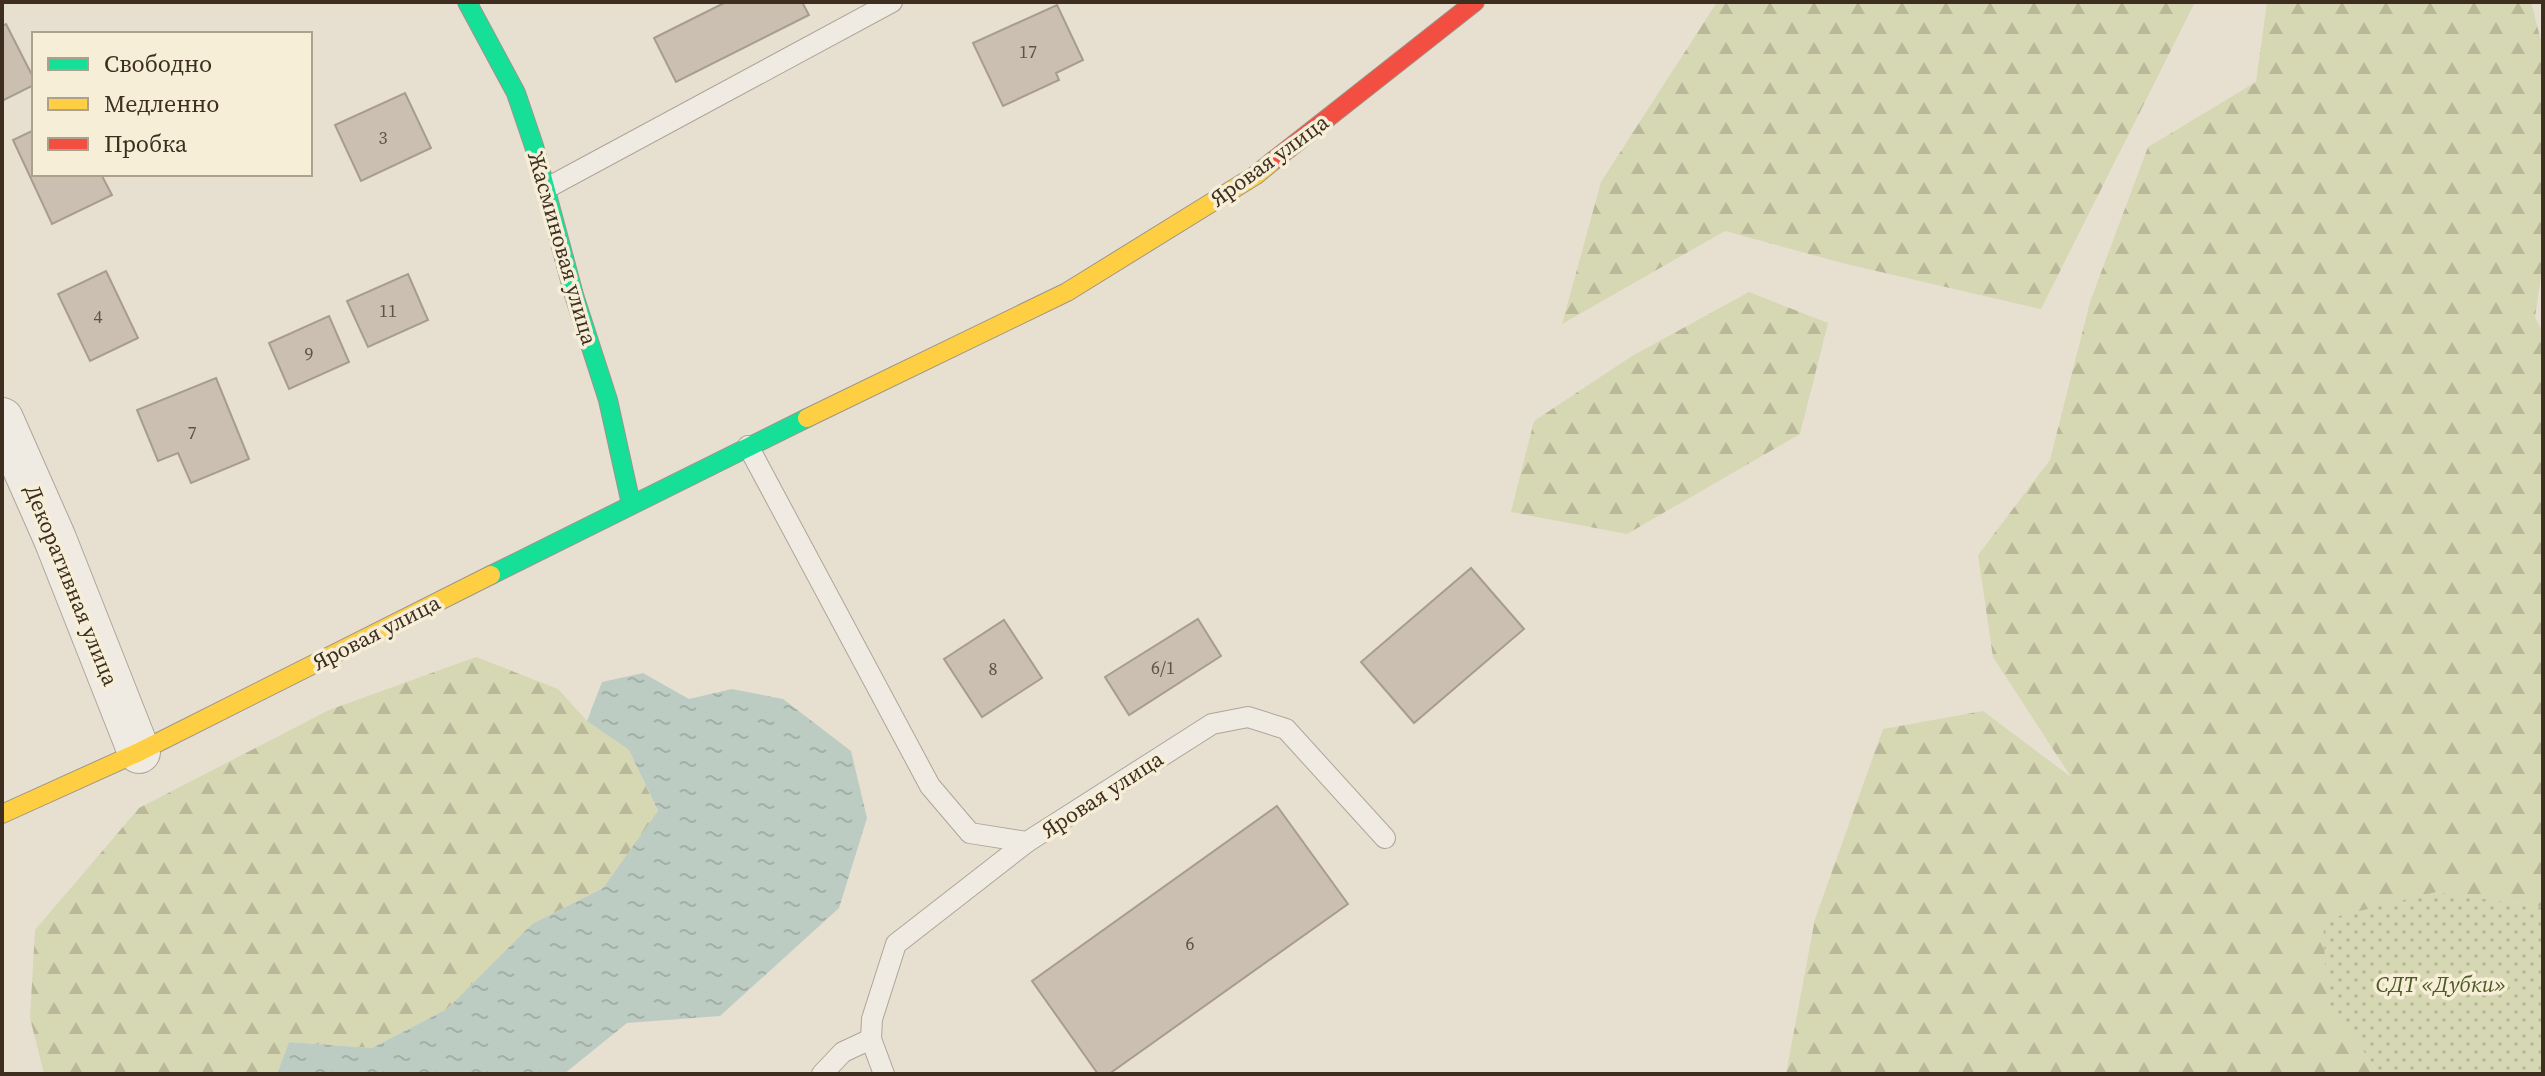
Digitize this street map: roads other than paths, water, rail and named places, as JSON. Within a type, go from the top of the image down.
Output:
[{"type":"street","name":"Жасминовая улица","points":[[467,2],[516,93],[547,188],[574,295],[608,400],[631,504]]},
{"type":"street","name":"Яровая улица","points":[[2,814],[139,752],[748,446],[1067,292],[1256,175],[1475,2]]},
{"type":"street","name":"Декоративная улица","points":[[2,419],[55,539],[139,752]]},
{"type":"lane","points":[[547,188],[892,2]]},
{"type":"lane","name":"Яровая улица","points":[[748,446],[930,786],[970,833],[1027,842],[1212,724],[1248,717],[1286,729],[1385,838]]},
{"type":"lane","points":[[884,1074],[871,1039],[872,1019],[896,944],[1027,842]]},
{"type":"lane","points":[[822,1074],[843,1052],[871,1039]]},
{"type":"water","points":[[643,673],[689,699],[732,689],[783,699],[851,751],[867,818],[839,908],[720,1016],[627,1023],[564,1074],[277,1074],[289,1042],[372,1048],[447,1009],[532,924],[603,888],[658,811],[629,750],[587,721],[602,682]]},
{"type":"park label","name":"СДТ «Дубки»","points":[[2441,984]]}]
